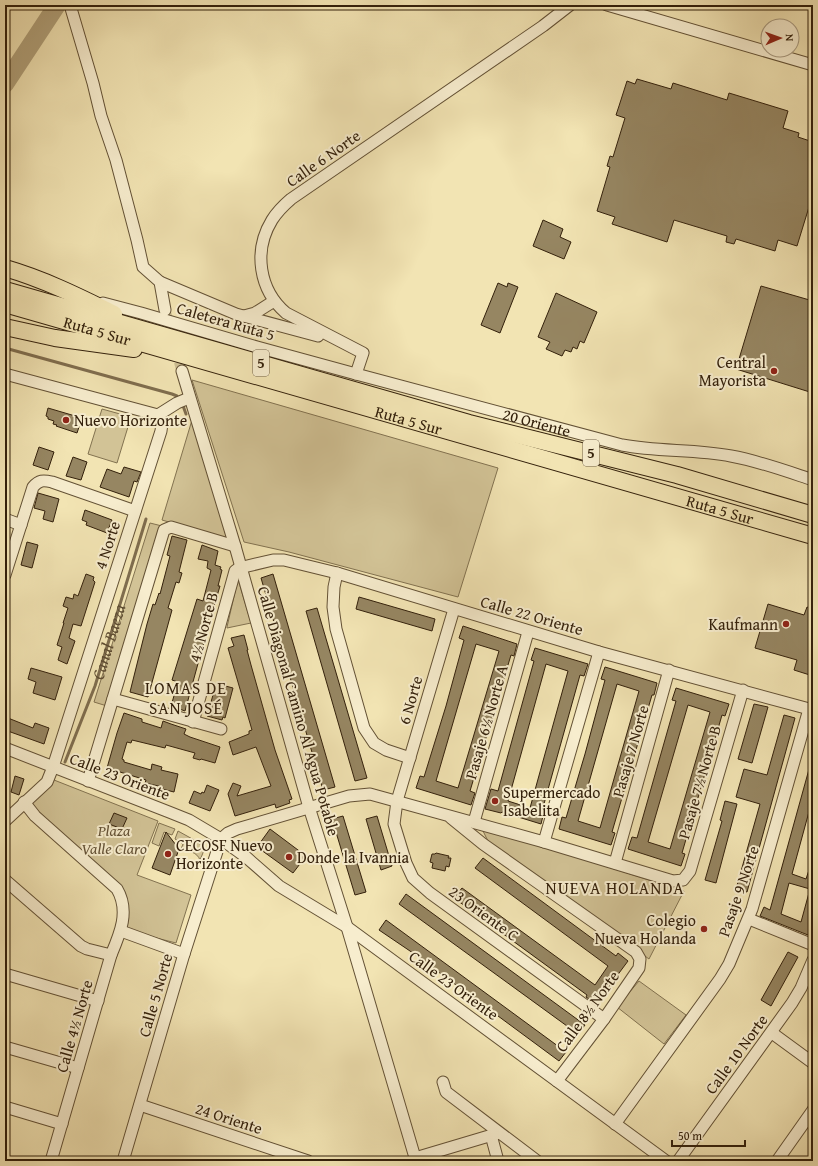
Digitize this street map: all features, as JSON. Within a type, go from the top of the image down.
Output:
[{"type":"highway","points":[[5,268],[50,283],[155,333]]},
{"type":"highway","name":"Ruta 5 Sur","points":[[5,290],[469,423],[663,472],[813,515]]},
{"type":"highway","name":"Ruta 5 Sur","points":[[5,304],[813,536]]},
{"type":"highway","points":[[5,327],[55,338],[197,359]]},
{"type":"street","points":[[70,5],[101,116],[116,160],[143,267],[160,282],[236,314],[341,342]]},
{"type":"street","name":"Calle 6 Norte","points":[[356,374],[363,353],[286,313],[274,301],[266,286],[261,262],[262,248],[266,233],[272,220],[280,209],[301,192],[543,26],[570,5]]},
{"type":"street","points":[[607,5],[813,65]]},
{"type":"street","points":[[160,282],[165,310]]},
{"type":"street","name":"Caletera Ruta 5","points":[[86,299],[141,313],[356,374]]},
{"type":"street","points":[[244,316],[256,313],[274,301]]},
{"type":"street","name":"Calle Diagonal Camino Al Agua Potable","points":[[182,371],[184,400],[235,546],[309,808],[347,927],[415,1159]]},
{"type":"street","points":[[5,374],[158,415],[184,400]]},
{"type":"street","name":"20 Oriente","points":[[356,374],[622,445],[731,456],[813,480]]},
{"type":"street","name":"4 Norte","points":[[5,821],[46,782],[55,767],[161,431],[162,423],[158,415]]},
{"type":"street","points":[[5,575],[33,487],[38,481],[45,480],[135,511]]},
{"type":"street","points":[[5,519],[21,525]]},
{"type":"street","points":[[88,781],[163,532],[166,528],[170,527],[235,546]]},
{"type":"street","name":"Calle 22 Oriente","points":[[241,567],[279,559],[337,573],[528,632],[743,690],[811,710]]},
{"type":"street","name":"4½ Norte B","points":[[194,722],[234,574],[237,569],[241,567]]},
{"type":"street","points":[[337,573],[334,587],[333,607],[336,628],[364,728],[374,743],[386,750],[410,758]]},
{"type":"street","name":"6 Norte","points":[[398,801],[454,609]]},
{"type":"street","name":"Pasaje 6½ Norte A","points":[[474,822],[528,632]]},
{"type":"street","points":[[544,842],[599,652]]},
{"type":"street","name":"Pasaje 7 Norte","points":[[615,863],[669,670]]},
{"type":"street","name":"Pasaje 7½ Norte B","points":[[615,863],[673,881],[682,880],[690,871],[743,690]]},
{"type":"street","points":[[113,699],[221,730]]},
{"type":"street","name":"Pasaje 9 Norte","points":[[615,1124],[720,979],[749,920],[811,710]]},
{"type":"street","name":"Calle 23 Oriente","points":[[5,748],[189,820],[221,839],[246,857],[279,886],[347,927],[666,1161]]},
{"type":"street","points":[[221,839],[228,833],[237,829],[357,794],[376,795],[615,863]]},
{"type":"street","name":"23 Oriente C","points":[[398,801],[394,824],[406,863],[413,878],[430,893],[604,1018]]},
{"type":"street","name":"Calle 4½ Norte","points":[[24,802],[35,816],[118,889],[123,899],[121,931],[111,955],[51,1161]]},
{"type":"street","name":"Calle 8½ Norte","points":[[447,815],[483,844],[636,952],[640,959],[639,968],[557,1081]]},
{"type":"street","name":"Calle 5 Norte","points":[[123,1161],[184,954],[221,839]]},
{"type":"street","points":[[5,880],[81,946],[111,955]]},
{"type":"street","points":[[319,909],[329,904],[334,897],[335,892]]},
{"type":"street","points":[[749,920],[813,945]]},
{"type":"street","points":[[121,931],[184,954]]},
{"type":"street","name":"Calle 10 Norte","points":[[678,1161],[772,1033],[801,988],[813,960]]},
{"type":"street","points":[[5,974],[98,1002]]},
{"type":"street","points":[[772,1033],[813,1063]]},
{"type":"street","points":[[5,1047],[78,1068]]},
{"type":"street","points":[[443,1082],[446,1092],[495,1134],[537,1161]]},
{"type":"street","name":"24 Oriente","points":[[140,1105],[308,1161]]},
{"type":"street","points":[[5,1107],[62,1124]]},
{"type":"street","points":[[777,1161],[813,1110]]},
{"type":"street","points":[[415,1159],[495,1134]]},
{"type":"street","points":[[495,1134],[498,1161]]},
{"type":"green space","points":[[192,380],[498,468],[458,597],[289,552],[244,542]]},
{"type":"green space","points":[[102,409],[131,417],[117,463],[88,454]]},
{"type":"green space","points":[[192,420],[227,539],[162,520]]},
{"type":"green space","points":[[150,523],[162,526],[107,706],[94,702]]},
{"type":"green space","points":[[238,579],[251,623],[227,628],[227,627]]},
{"type":"green space","name":"Plaza Valle Claro","points":[[54,780],[158,821],[137,875],[191,895],[176,943],[121,929],[124,898],[29,805]]},
{"type":"green space","points":[[159,823],[175,829],[172,835],[164,832],[159,846],[152,843]]},
{"type":"green space","points":[[481,827],[684,891],[649,959],[488,841]]},
{"type":"green space","points":[[178,831],[205,848],[200,860],[199,857],[190,851],[181,849],[183,844],[175,839]]},
{"type":"green space","points":[[639,981],[686,1015],[664,1044],[617,1007]]},
{"type":"building","points":[[637,79],[671,89],[673,83],[727,100],[729,93],[788,111],[783,128],[799,133],[798,137],[813,142],[813,194],[797,246],[778,240],[775,251],[736,239],[734,244],[726,242],[727,236],[674,220],[667,242],[612,224],[615,217],[597,211],[610,167],[607,166],[610,156],[613,157],[625,118],[616,115],[627,81],[635,84]]},
{"type":"building","points":[[543,220],[563,229],[560,237],[571,242],[564,259],[533,246]]},
{"type":"building","points":[[498,283],[507,287],[508,283],[518,287],[500,333],[481,325]]},
{"type":"building","points":[[761,286],[813,301],[813,393],[736,369]]},
{"type":"building","points":[[556,293],[597,312],[584,343],[580,341],[577,349],[573,347],[571,352],[565,350],[562,356],[546,349],[550,342],[538,337]]},
{"type":"building","name":"Nuevo Horizonte","points":[[48,408],[82,418],[77,433],[53,424],[54,421],[48,419],[46,416]]},
{"type":"building","points":[[39,447],[54,452],[48,470],[33,465]]},
{"type":"building","points":[[73,457],[87,462],[81,480],[66,476]]},
{"type":"building","points":[[124,467],[141,472],[137,482],[134,481],[129,497],[100,487],[107,469],[121,474]]},
{"type":"building","points":[[38,493],[59,499],[53,522],[43,519],[45,511],[34,508]]},
{"type":"building","points":[[85,510],[112,520],[107,533],[86,525],[87,522],[82,520]]},
{"type":"building","points":[[172,536],[187,540],[179,572],[182,573],[179,583],[176,582],[168,608],[172,610],[148,697],[130,692],[153,604],[155,605],[159,593],[160,594],[170,556],[167,555]]},
{"type":"building","points":[[27,542],[38,545],[32,568],[21,565]]},
{"type":"building","points":[[202,545],[218,551],[215,565],[221,567],[220,569],[222,570],[218,586],[220,586],[185,711],[171,706],[178,682],[172,680],[197,599],[203,601],[211,570],[207,568],[208,561],[198,559]]},
{"type":"building","points":[[86,574],[94,577],[93,580],[95,582],[81,626],[73,624],[69,638],[75,641],[67,664],[58,660],[62,647],[57,645],[68,608],[63,606],[66,597],[73,599],[74,594],[78,596]]},
{"type":"building","points":[[273,574],[335,787],[323,790],[261,578]]},
{"type":"building","points":[[359,597],[435,619],[432,631],[356,609]]},
{"type":"building","points":[[768,604],[804,615],[807,607],[813,609],[813,676],[794,670],[797,660],[755,648]]},
{"type":"building","points":[[317,608],[367,778],[355,781],[306,611]]},
{"type":"building","points":[[463,626],[517,644],[514,656],[511,655],[470,791],[475,793],[471,805],[416,788],[420,776],[424,777],[446,706],[464,640],[459,638]],"holes":[[[476,644],[499,651],[458,788],[436,781]]]},
{"type":"building","points":[[244,635],[275,750],[292,799],[289,800],[290,803],[276,808],[275,804],[235,816],[228,794],[233,783],[241,786],[237,796],[271,786],[256,747],[233,755],[229,742],[249,734],[249,731],[252,730],[228,648],[234,646],[231,638]]},
{"type":"building","points":[[535,648],[588,664],[584,676],[580,675],[542,811],[544,812],[541,824],[502,812],[485,809],[491,789],[498,791],[534,661],[531,660]],"holes":[[[546,664],[568,671],[530,808],[508,801]]]},
{"type":"building","points":[[605,667],[657,683],[654,695],[652,695],[612,832],[615,833],[611,845],[559,829],[562,817],[566,818],[585,754],[605,680],[601,679]],"holes":[[[617,684],[639,691],[600,828],[578,821]]]},
{"type":"building","points":[[31,668],[62,677],[55,700],[33,693],[36,682],[28,679]]},
{"type":"building","points":[[218,684],[233,688],[225,718],[223,717],[222,720],[207,716]]},
{"type":"building","points":[[676,688],[729,704],[725,716],[722,715],[682,853],[685,854],[681,866],[628,849],[632,837],[637,838],[676,701],[672,700]],"holes":[[[688,705],[710,712],[670,849],[648,842]]]},
{"type":"building","points":[[754,704],[768,707],[752,763],[738,759]]},
{"type":"building","points":[[124,713],[142,719],[142,722],[161,728],[163,721],[186,729],[184,734],[220,747],[215,763],[193,758],[195,753],[166,745],[165,748],[132,740],[131,743],[127,742],[122,759],[124,762],[151,770],[152,764],[162,767],[161,770],[178,774],[174,792],[162,789],[163,787],[145,783],[146,780],[107,768]]},
{"type":"building","points":[[784,715],[795,718],[747,892],[736,889],[760,804],[736,797],[744,769],[767,775]]},
{"type":"building","points":[[8,718],[33,728],[35,723],[49,728],[44,744],[5,730]]},
{"type":"building","points":[[811,762],[813,762],[813,797],[792,874],[806,879],[811,864],[813,864],[813,919],[808,935],[760,916],[764,907],[770,910]],"holes":[[[789,883],[810,889],[801,922],[781,914]]]},
{"type":"building","points":[[15,776],[24,779],[19,795],[11,792]]},
{"type":"building","points":[[207,785],[219,790],[210,811],[189,803],[194,791],[201,794],[202,792],[204,793]]},
{"type":"building","points":[[725,801],[737,804],[716,883],[705,880],[722,821],[720,820]]},
{"type":"building","points":[[114,813],[127,818],[122,829],[109,824]]},
{"type":"building","points":[[343,816],[366,892],[355,895],[332,819]]},
{"type":"building","points":[[377,816],[392,866],[381,870],[366,819]]},
{"type":"building","points":[[270,829],[306,856],[293,873],[257,847]]},
{"type":"building","name":"CECOSF Nuevo Horizonte","points":[[166,832],[179,849],[170,875],[152,868]]},
{"type":"building","points":[[436,853],[449,856],[448,858],[451,858],[449,867],[446,866],[445,871],[432,868],[433,863],[430,862],[432,854]]},
{"type":"building","points":[[483,858],[616,956],[618,953],[628,961],[596,1004],[586,997],[587,995],[454,898],[462,888],[595,985],[608,966],[475,868]]},
{"type":"building","points":[[406,894],[585,1025],[578,1034],[399,904]]},
{"type":"building","points":[[386,920],[566,1052],[559,1061],[410,951],[379,930]]},
{"type":"building","points":[[788,952],[798,957],[771,1006],[761,1000]]},
{"type":"waterway","name":"Canal Baeza","points":[[5,84],[57,5]]},
{"type":"waterway","name":"Canal Baeza","points":[[5,348],[172,394],[177,396],[179,399]]},
{"type":"waterway","name":"Canal Baeza","points":[[182,403],[186,414]]},
{"type":"waterway","name":"Canal Baeza","points":[[65,762],[95,686],[146,519]]},
{"type":"tunnel","points":[[166,314],[182,371]]},
{"type":"place","name":"Central Mayorista","points":[[774,371]]},
{"type":"place","name":"Nuevo Horizonte","points":[[66,420]]},
{"type":"place","name":"Kaufmann","points":[[786,624]]},
{"type":"place","name":"Supermercado Isabelita","points":[[495,801]]},
{"type":"place","name":"CECOSF Nuevo Horizonte","points":[[168,854]]},
{"type":"place","name":"Donde la Ivannia","points":[[289,857]]},
{"type":"place","name":"Colegio Nueva Holanda","points":[[704,929]]},
{"type":"district","name":"LOMAS DE SAN JOSÉ","points":[[186,698]]},
{"type":"district","name":"NUEVA HOLANDA","points":[[615,888]]}]
